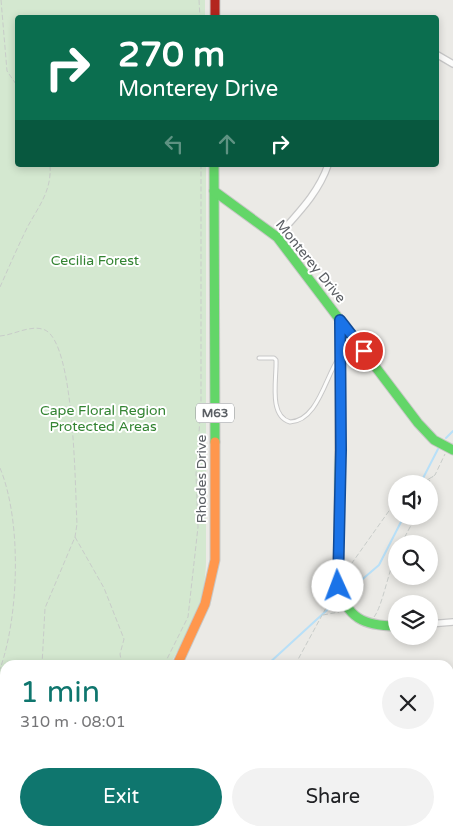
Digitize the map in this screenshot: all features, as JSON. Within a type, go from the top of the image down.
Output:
[{"type":"street","points":[[215,0],[215,15]]},
{"type":"street","points":[[439,56],[453,64]]},
{"type":"street","name":"Rhodes Drive","points":[[179,660],[205,604],[215,560],[216,291],[214,167]]},
{"type":"street","points":[[277,237],[310,199],[322,181],[327,167]]},
{"type":"street","name":"Monterey Drive","points":[[214,191],[277,237],[418,423],[434,440],[451,447]]},
{"type":"street","points":[[340,320],[341,450],[336,571],[340,595],[352,614],[374,626],[388,626]]},
{"type":"street","points":[[438,623],[453,622]]},
{"type":"lane","points":[[259,358],[276,359],[278,413],[283,420],[294,422],[303,420],[311,412],[329,373],[341,354]]},
{"type":"path","points":[[1,0],[7,71],[15,83]]},
{"type":"path","points":[[199,0],[200,15]]},
{"type":"path","points":[[0,287],[43,200],[50,181],[50,167]]},
{"type":"path","points":[[166,660],[188,617],[198,527],[196,474],[201,405],[200,167]]},
{"type":"path","points":[[0,336],[35,328],[45,330],[52,336],[60,351],[70,402],[77,524],[75,537],[45,608],[42,660]]},
{"type":"path","points":[[434,475],[451,447]]},
{"type":"path","points":[[0,468],[14,526],[13,604],[2,660]]},
{"type":"path","points":[[75,537],[95,570],[118,621],[124,639],[120,654],[121,660]]},
{"type":"path","points":[[370,619],[378,612],[388,576]]},
{"type":"path","points":[[322,615],[340,612],[352,614]]},
{"type":"green space","name":"Cape Floral Region Protected Areas","points":[[0,0],[205,0],[205,15],[15,15],[15,167],[206,167],[206,562],[203,591],[195,616],[173,660],[0,660]]},
{"type":"waterway","points":[[446,438],[453,431]]},
{"type":"waterway","points":[[425,475],[438,449]]},
{"type":"waterway","points":[[344,595],[379,565],[399,525]]},
{"type":"waterway","points":[[272,660],[338,600]]},
{"type":"traffic: fast","points":[[214,167],[215,442]]},
{"type":"traffic: fast","points":[[214,191],[277,237],[418,423],[434,440],[453,450]]},
{"type":"traffic: fast","points":[[341,321],[338,586],[346,606],[358,618],[366,622],[388,626]]},
{"type":"traffic: slow","points":[[179,660],[205,604],[215,560],[215,442]]},
{"type":"traffic: jam","points":[[215,0],[215,15]]},
{"type":"route","points":[[338,586],[336,571],[341,450],[342,333],[340,320],[364,351]]},
{"type":"park label","name":"Cecilia Forest","points":[[95,260]]}]
